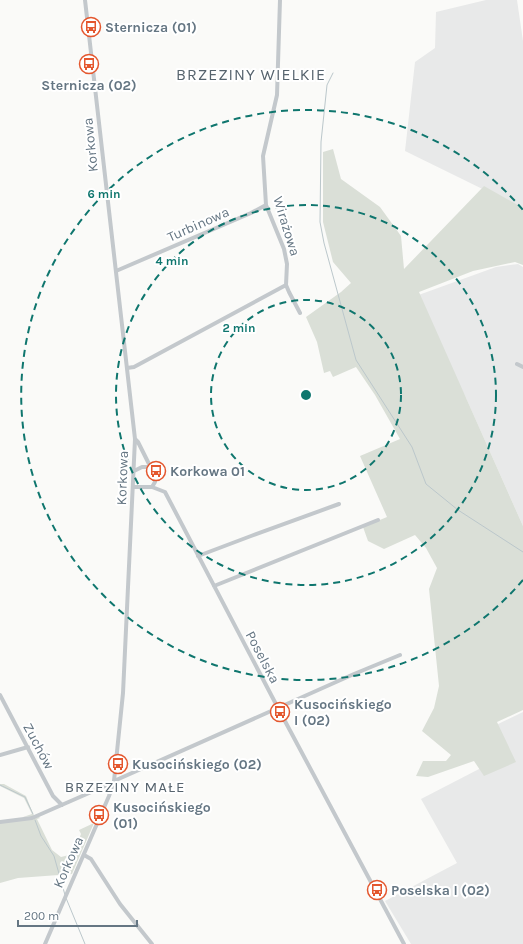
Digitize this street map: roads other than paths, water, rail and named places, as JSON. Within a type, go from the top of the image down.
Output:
[{"type":"street","name":"Korkowa","points":[[45,944],[109,796],[114,781],[123,693],[134,471],[134,439],[127,368],[85,0]]},
{"type":"street","name":"Wirażowa","points":[[280,0],[277,95],[263,156],[266,205],[284,249],[287,264],[286,285],[288,292],[300,313]]},
{"type":"street","name":"Turbinowa","points":[[116,271],[231,222],[266,205]]},
{"type":"street","points":[[127,368],[134,367],[286,285]]},
{"type":"street","points":[[517,364],[523,367]]},
{"type":"street","points":[[133,487],[152,487],[155,479],[151,467],[138,442],[134,439]]},
{"type":"street","points":[[134,471],[142,467],[151,467]]},
{"type":"street","name":"Poselska","points":[[152,487],[165,492],[404,944]]},
{"type":"street","points":[[198,556],[339,504]]},
{"type":"street","points":[[214,586],[378,520]]},
{"type":"street","points":[[114,781],[278,708],[400,656]]},
{"type":"street","name":"Zuchów","points":[[0,695],[53,796],[62,805]]},
{"type":"street","points":[[0,755],[28,747]]},
{"type":"street","points":[[0,822],[32,818],[105,786],[112,786]]},
{"type":"street","points":[[84,855],[91,859],[120,904],[152,944]]},
{"type":"waterway","points":[[333,73],[327,85],[321,142],[320,222],[324,243],[356,360],[412,447],[426,484],[458,510],[523,552]]},
{"type":"waterway","points":[[0,785],[25,797],[33,814]]},
{"type":"waterway","points":[[35,820],[41,836],[54,856],[65,895]]},
{"type":"waterway","points":[[66,898],[85,944]]},
{"type":"place","name":"Sternicza (01)","points":[[91,27]]},
{"type":"place","name":"Sternicza (02)","points":[[89,64]]},
{"type":"place","name":"Korkowa 01","points":[[156,471]]},
{"type":"place","name":"Kusocińskiego I (02)","points":[[280,712]]},
{"type":"place","name":"Kusocińskiego (02)","points":[[118,764]]},
{"type":"place","name":"Kusocińskiego (01)","points":[[99,815]]},
{"type":"place","name":"Poselska I (02)","points":[[377,890]]},
{"type":"district","name":"BRZEZINY WIELKIE","points":[[251,74]]},
{"type":"district","name":"BRZEZINY MAŁE","points":[[125,787]]}]
